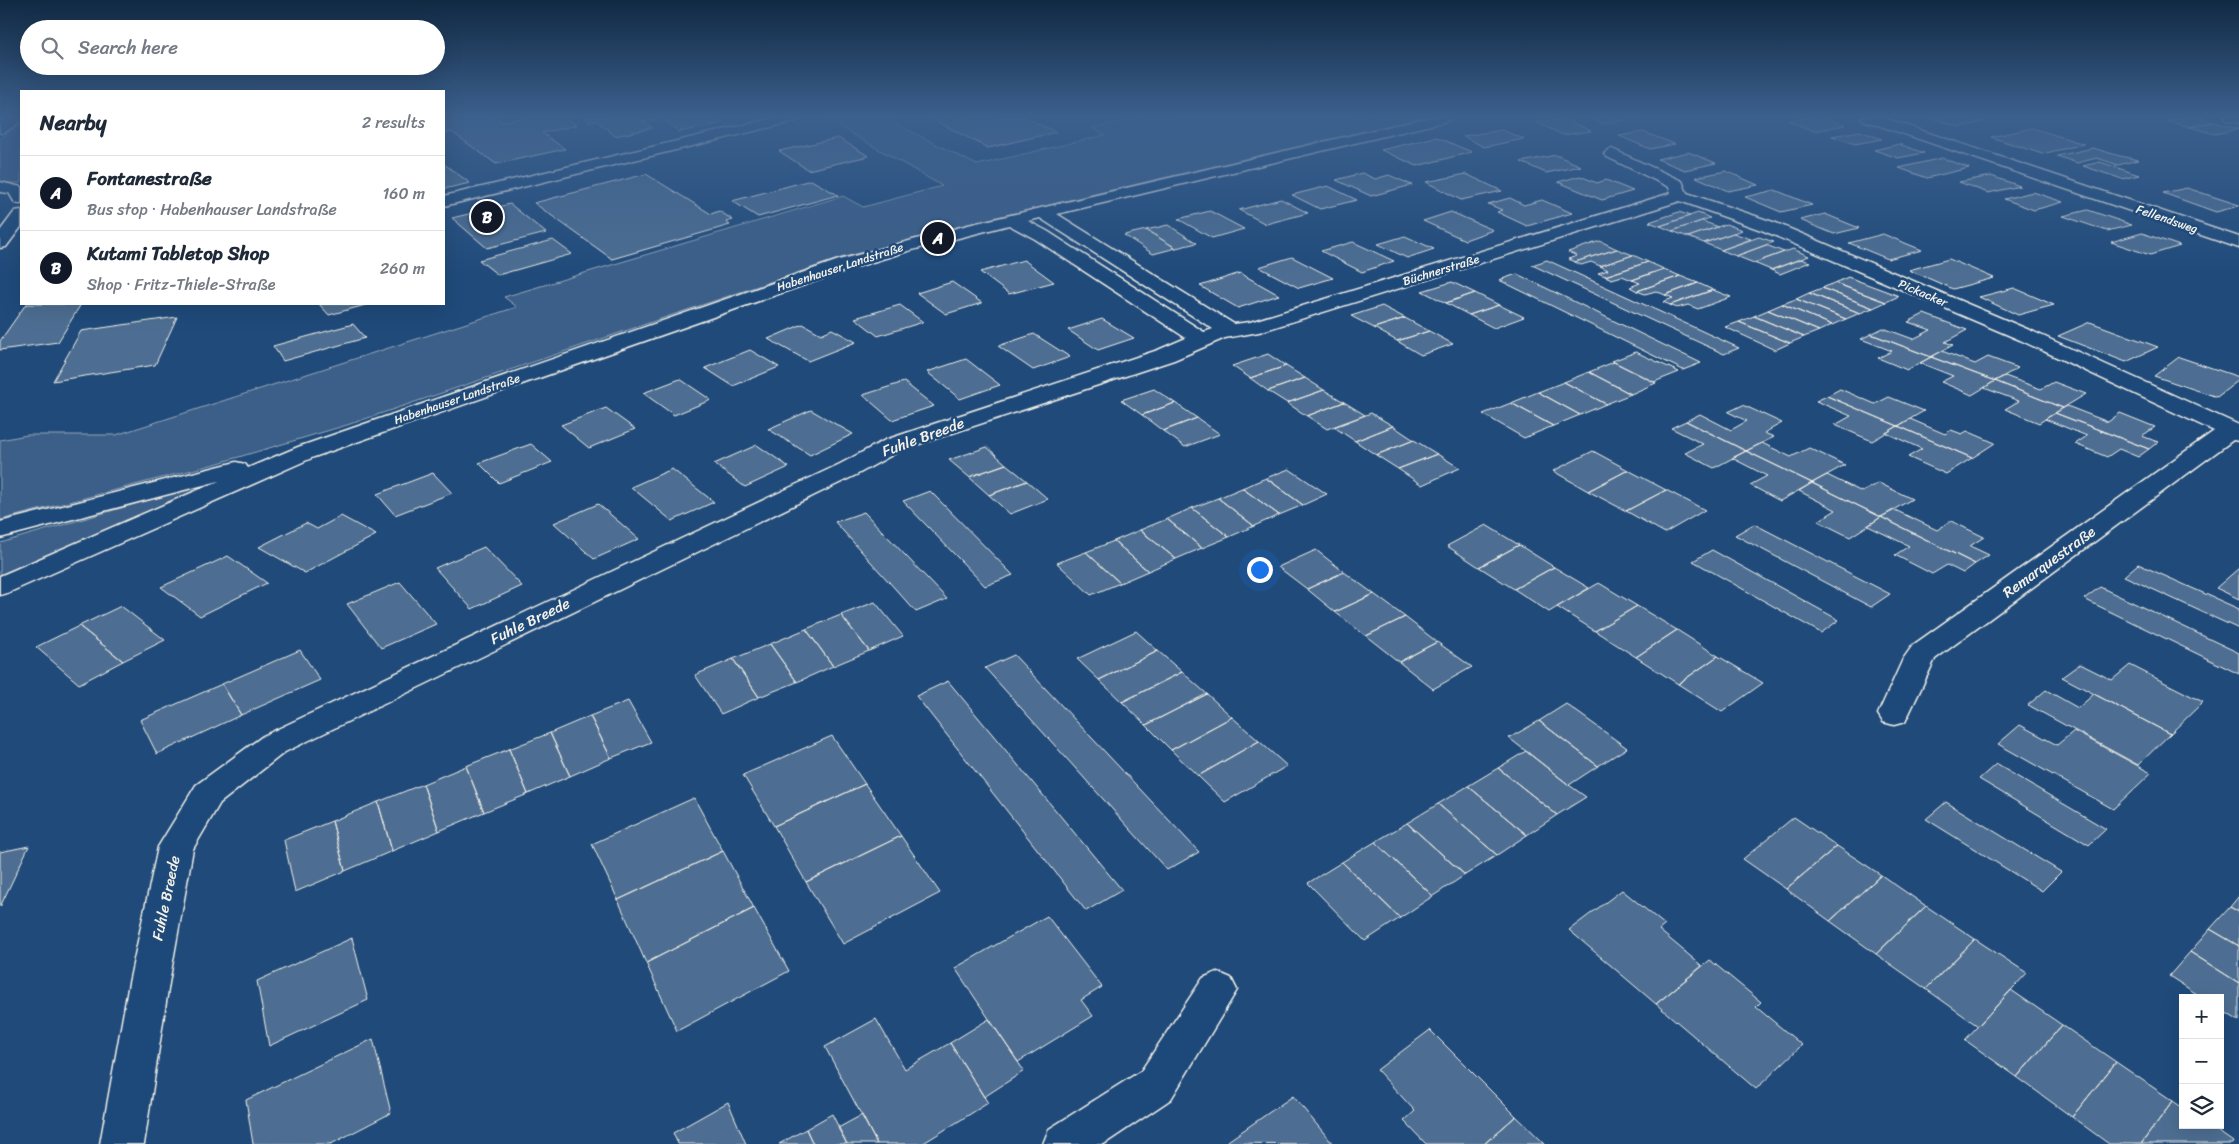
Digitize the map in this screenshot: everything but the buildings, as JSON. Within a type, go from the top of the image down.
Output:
[{"type":"street","points":[[445,201],[572,170]]},
{"type":"street","name":"Habenhauser Landstraße","points":[[0,586],[306,452],[788,283],[902,247],[1219,170]]},
{"type":"street","name":"Pickacker","points":[[1647,170],[1676,184],[1680,196],[1770,227],[2027,336],[2235,432]]},
{"type":"street","name":"Fellendsweg","points":[[2025,170],[2239,243]]},
{"type":"street","points":[[0,187],[14,189],[20,194]]},
{"type":"street","name":"Büchnerstraße","points":[[1201,339],[1229,330],[1252,328],[1680,196]]},
{"type":"street","points":[[1042,212],[1229,330]]},
{"type":"street","points":[[0,243],[20,216]]},
{"type":"street","points":[[1012,220],[1041,235],[1201,339]]},
{"type":"street","name":"Fuhle Breede","points":[[122,1144],[149,983],[176,847],[208,794],[274,744],[840,473],[893,445],[1166,355],[1201,339]]},
{"type":"street","name":"Remarquestraße","points":[[1894,714],[1918,659],[1924,652],[2235,432]]},
{"type":"street","name":"Habenhauser Landstraße","points":[[0,530],[37,518],[306,452]]},
{"type":"street","points":[[1065,1144],[1156,1086],[1217,990]]},
{"type":"shaded area","points":[[0,170],[20,170],[20,183],[0,183]]},
{"type":"shaded area","points":[[915,170],[1196,170],[1065,201],[841,258],[347,425],[215,464],[0,520],[0,440],[27,435],[116,435],[517,307],[504,297],[843,196],[863,207],[942,186]]},
{"type":"shaded area","points":[[201,485],[205,489],[0,575],[0,543]]},
{"type":"place","name":"Kutami Tabletop Shop","points":[[487,217]]},
{"type":"place","name":"Fontanestraße","points":[[938,238]]}]
